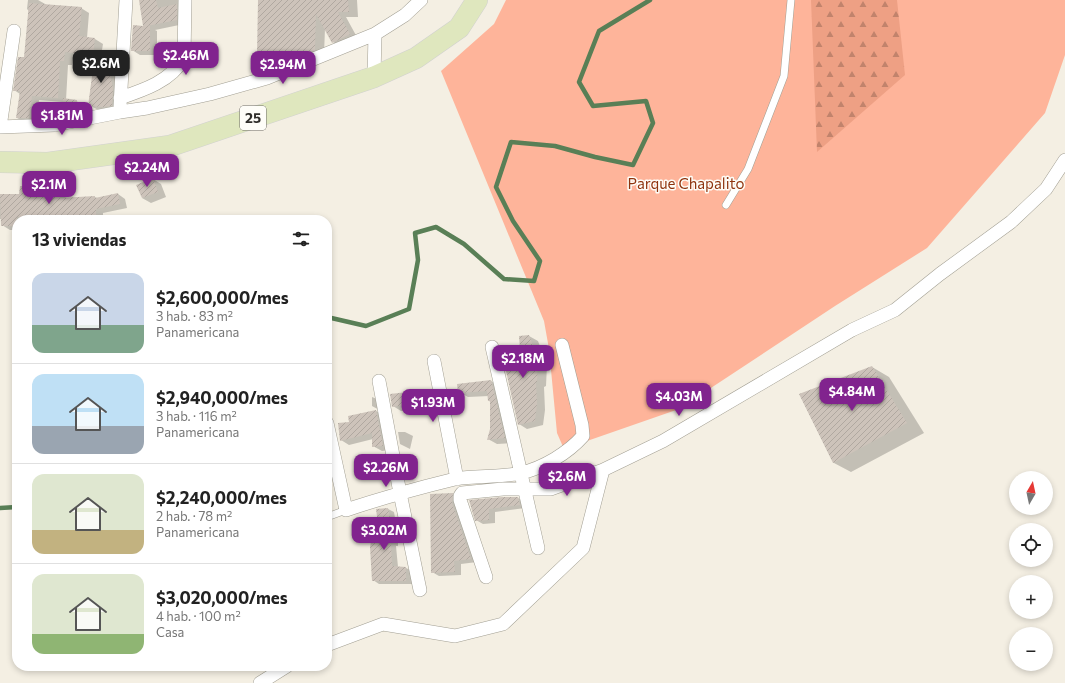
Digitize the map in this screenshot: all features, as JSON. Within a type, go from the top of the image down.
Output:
[{"type":"main road","name":"25","points":[[0,162],[48,163],[170,146],[374,77],[416,58],[459,28],[477,0]]},
{"type":"street","points":[[120,112],[126,0]]},
{"type":"street","points":[[120,98],[148,88],[169,75],[184,58],[185,0]]},
{"type":"street","points":[[14,31],[0,127],[54,125],[147,108],[210,94],[267,78],[375,34],[405,15],[421,0]]},
{"type":"street","points":[[374,77],[375,34]]},
{"type":"street","points":[[486,577],[460,496],[462,493],[503,489],[551,489],[603,470],[663,441],[852,330],[895,310],[940,274],[1011,222],[1046,188],[1065,160]]},
{"type":"street","points":[[332,446],[346,510],[400,493],[457,479],[521,473],[550,462],[574,445],[583,436],[582,425],[562,345]]},
{"type":"street","points":[[492,347],[538,548]]},
{"type":"street","points":[[434,362],[457,479]]},
{"type":"street","points":[[379,381],[420,590]]},
{"type":"street","points":[[332,643],[383,624],[455,636],[503,624],[583,548],[603,470]]},
{"type":"street","points":[[260,683],[279,671]]},
{"type":"lane","points":[[726,205],[748,170],[784,76],[790,0]]},
{"type":"lane","points":[[332,515],[346,510]]},
{"type":"green space","name":"Parque Chapalito","points":[[506,0],[1065,0],[1065,55],[1045,113],[927,248],[835,306],[679,409],[564,449],[557,433],[549,349],[544,321],[441,71],[494,24]]},
{"type":"green space","points":[[811,0],[897,0],[905,75],[817,152]]},
{"type":"building","points":[[139,0],[156,0],[158,8],[177,4],[177,20],[147,26],[150,26],[150,51],[131,51],[133,25],[143,26]]},
{"type":"building","points":[[258,0],[348,0],[349,12],[338,12],[350,34],[332,43],[316,14],[315,50],[297,57],[280,56],[278,65],[266,70],[264,69],[268,54],[257,55]]},
{"type":"building","points":[[29,3],[82,7],[79,36],[95,38],[93,56],[65,52],[64,61],[60,61],[58,98],[32,96],[29,118],[16,118],[20,91],[13,91],[18,57],[24,57]]},
{"type":"building","points":[[95,54],[106,56],[113,88],[112,106],[88,106]]},
{"type":"building","points":[[63,98],[77,100],[76,113],[61,114]]},
{"type":"building","points":[[153,178],[158,192],[142,198],[136,185]]},
{"type":"building","points":[[20,186],[34,186],[33,194],[58,188],[60,198],[95,196],[95,198],[118,193],[120,204],[96,209],[96,215],[12,215],[12,226],[1,226],[0,194],[19,194]]},
{"type":"building","points":[[529,335],[538,360],[535,421],[518,425],[502,353],[520,349],[519,336]]},
{"type":"building","points":[[872,366],[907,423],[833,463],[799,394]]},
{"type":"building","points":[[491,380],[505,438],[487,440],[490,429],[490,401],[488,401],[487,391],[458,393],[457,384]]},
{"type":"building","points":[[416,391],[419,403],[392,407],[390,394]]},
{"type":"building","points":[[376,410],[383,446],[372,447],[372,433],[340,441],[338,423],[349,422],[348,416]]},
{"type":"building","points":[[453,493],[452,503],[471,559],[454,561],[455,572],[431,573],[430,494]]},
{"type":"building","points":[[518,497],[520,505],[489,509],[489,520],[475,521],[469,500]]},
{"type":"building","points":[[388,508],[392,528],[399,527],[399,530],[392,538],[391,543],[392,566],[406,567],[406,581],[372,581],[370,547],[374,526],[378,524],[376,509]]},
{"type":"waterway","points":[[332,318],[366,326],[409,309],[418,260],[415,233],[436,227],[464,244],[504,279],[534,281],[540,261],[513,221],[496,187],[511,142],[555,146],[595,157],[633,165],[653,123],[646,101],[593,106],[579,82],[599,31],[650,0]]},
{"type":"waterway","points":[[0,508],[12,507]]}]
